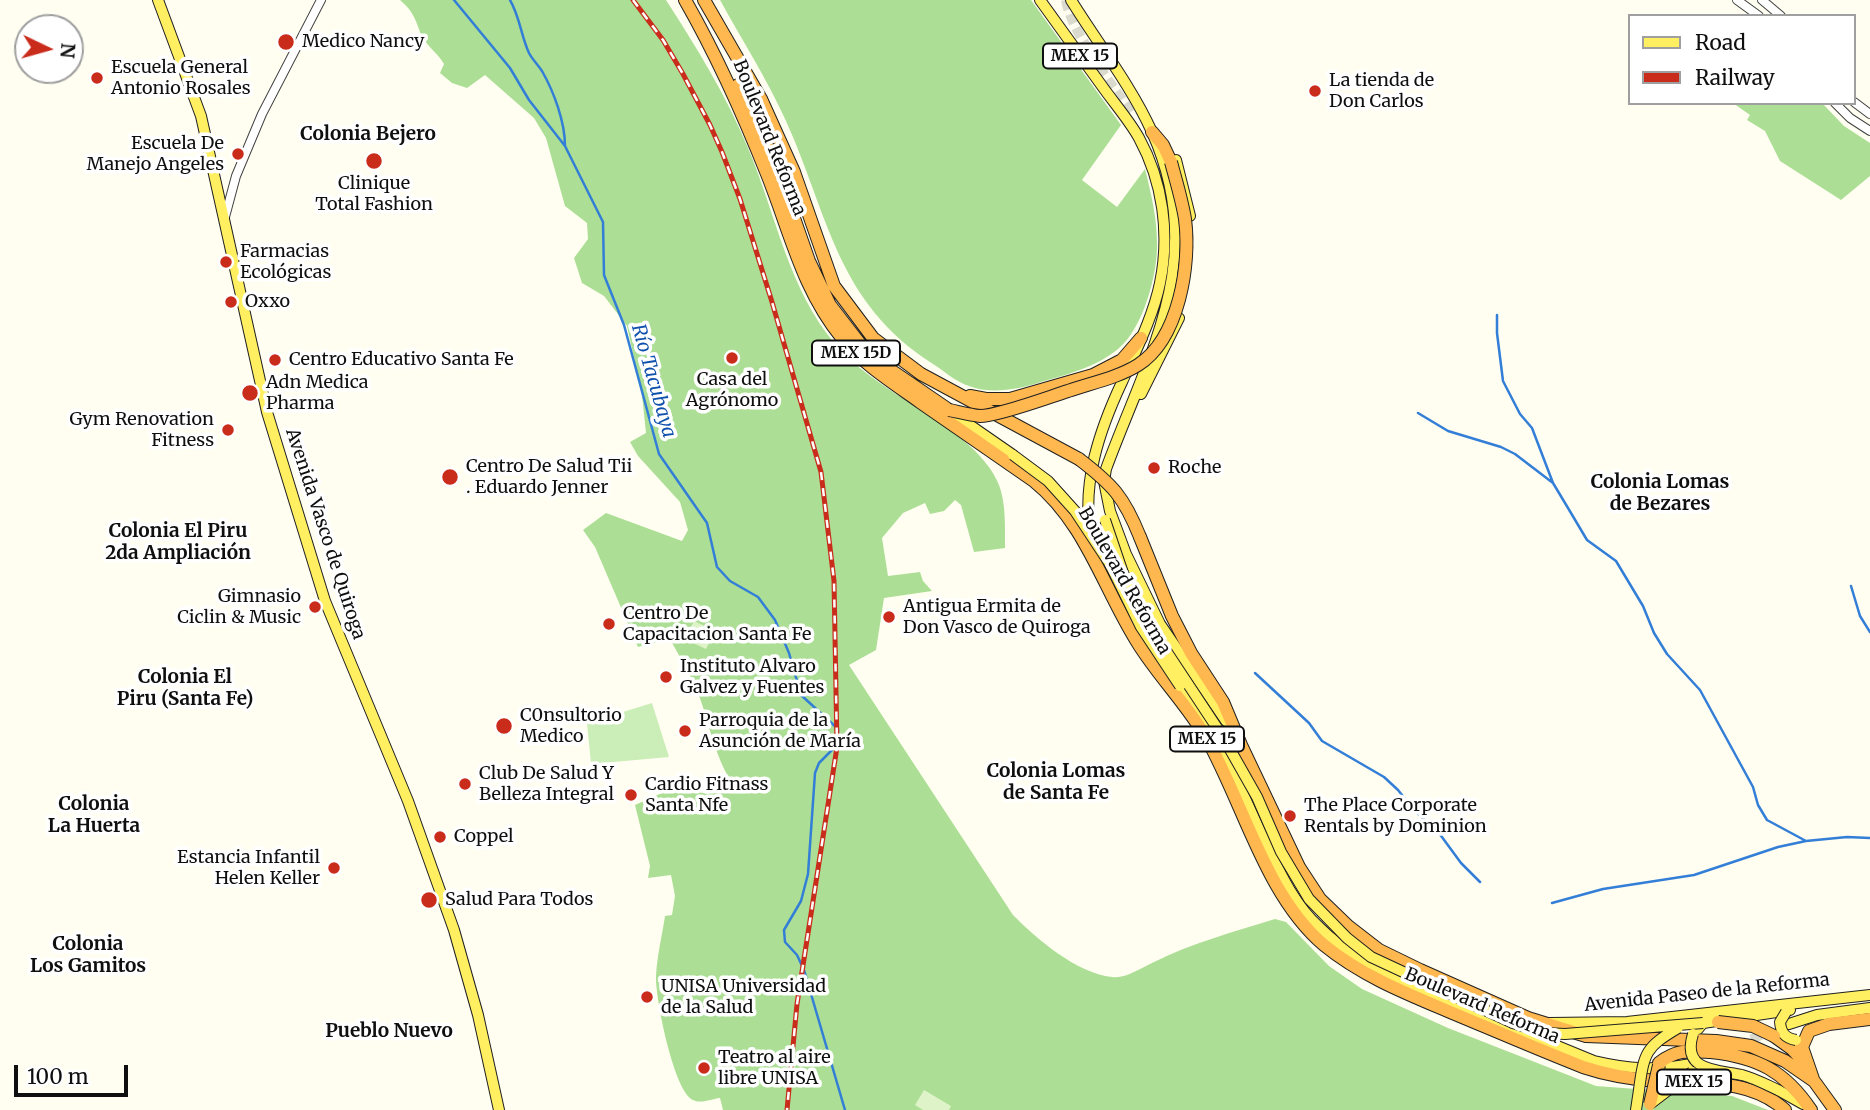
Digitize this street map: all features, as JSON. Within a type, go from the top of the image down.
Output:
[{"type":"highway","name":"Boulevard Reforma","points":[[685,0],[716,54],[768,175],[807,285],[834,327],[854,352],[874,369],[1043,488],[1069,518],[1141,649],[1161,679],[1198,723],[1277,886],[1297,916],[1323,944],[1356,967],[1399,990],[1583,1067],[1607,1075],[1625,1077]]},
{"type":"highway","name":"Boulevard Reforma","points":[[704,0],[766,111],[794,172],[834,286],[873,338],[921,374],[1079,459],[1107,480],[1122,499],[1132,517],[1172,616],[1191,653],[1223,702],[1299,867],[1320,899],[1348,926],[1379,950],[1528,1018],[1548,1023]]},
{"type":"highway","points":[[716,54],[736,81],[749,107],[787,194],[809,261],[830,305],[860,344],[879,362],[949,410],[990,414],[1059,394],[1129,370],[1148,358],[1159,346],[1174,315],[1180,294],[1186,242],[1181,200],[1171,162],[1163,145],[1152,132]]},
{"type":"highway","points":[[953,392],[1000,400],[1030,395],[1093,375],[1122,360],[1141,338]]},
{"type":"highway","points":[[1814,1082],[1800,1038],[1809,1031],[1829,1024],[1870,1019]]},
{"type":"highway","points":[[1718,1022],[1753,1026],[1774,1036],[1806,1063]]},
{"type":"highway","name":"MEX 15","points":[[1548,1023],[1587,1036],[1716,1041],[1751,1046],[1785,1061],[1814,1082],[1835,1110]]},
{"type":"highway","points":[[1642,1038],[1651,1045],[1659,1064]]},
{"type":"highway","points":[[1649,1107],[1659,1064],[1670,1054],[1682,1050],[1749,1058],[1777,1073],[1799,1091],[1811,1109]]},
{"type":"highway","name":"MEX 15","points":[[1625,1077],[1746,1088],[1762,1094],[1785,1110]]},
{"type":"main road","name":"MEX 15","points":[[1040,0],[1139,138],[1156,181],[1162,206],[1165,237],[1159,286],[1141,338],[1104,422],[1094,461],[1089,513],[1101,572]]},
{"type":"main road","name":"MEX 15","points":[[1072,1],[1144,116],[1152,132],[1175,207],[1176,255],[1172,288],[1151,356],[1106,469],[1104,481],[1110,511],[1126,554],[1160,624],[1213,698],[1241,746]]},
{"type":"main road","name":"Avenida Vasco de Quiroga","points":[[160,2],[199,108],[267,412],[325,600],[408,801],[454,930],[478,1015],[499,1110]]},
{"type":"main road","points":[[1131,113],[1139,138]]},
{"type":"main road","points":[[1128,410],[1139,398],[1176,324],[1188,283],[1192,241],[1188,199],[1174,153],[1144,116]]},
{"type":"main road","points":[[949,410],[1048,481],[1075,511],[1110,564],[1140,627],[1207,723],[1294,898],[1317,926],[1343,948],[1386,974],[1594,1061],[1623,1068],[1691,1068]]},
{"type":"main road","points":[[1104,481],[1105,520],[1124,576],[1146,619],[1223,737],[1257,797],[1281,852],[1309,899],[1347,938],[1371,957],[1513,1023],[1545,1033],[1565,1034],[1718,1022],[1791,1010],[1812,1000]]},
{"type":"main road","name":"Avenida Paseo de la Reforma","points":[[1548,1023],[1628,1022],[1870,995]]},
{"type":"main road","name":"Avenida Paseo de la Reforma","points":[[1789,1024],[1817,1015],[1870,1008]]},
{"type":"main road","points":[[1791,1010],[1780,1022],[1781,1031],[1788,1038],[1800,1038]]},
{"type":"main road","points":[[1703,1023],[1693,1034],[1691,1041],[1696,1062],[1708,1070],[1744,1076],[1778,1090],[1811,1109]]},
{"type":"main road","points":[[1636,1110],[1642,1069],[1648,1051],[1656,1041],[1680,1026]]},
{"type":"main road","points":[[1625,1077],[1691,1068],[1713,1058]]},
{"type":"main road","points":[[1649,1107],[1691,1068]]},
{"type":"street","points":[[225,218],[236,176],[262,114],[321,0]]},
{"type":"street","points":[[1737,0],[1756,14]]},
{"type":"street","points":[[1762,0],[1779,14]]},
{"type":"street","points":[[1837,105],[1850,118],[1870,131]]},
{"type":"green space","points":[[400,0],[666,0],[730,109],[758,173],[794,275],[820,323],[854,363],[949,429],[970,446],[987,465],[999,485],[1003,500],[1005,548],[974,552],[961,505],[955,500],[944,511],[930,514],[925,503],[903,513],[882,538],[888,576],[920,572],[923,581],[932,591],[884,598],[876,650],[849,665],[1013,915],[1045,944],[1085,969],[1117,977],[1133,973],[1197,944],[1275,919],[1286,922],[1329,966],[1362,989],[1448,1028],[1596,1086],[1732,1096],[1768,1110],[723,1110],[720,1098],[693,1100],[686,1093],[673,1063],[662,1022],[657,987],[657,961],[665,916],[672,915],[675,896],[671,875],[648,878],[650,866],[635,805],[662,793],[693,791],[708,794],[731,781],[715,747],[696,688],[670,639],[638,647],[595,547],[583,530],[606,513],[682,541],[688,530],[680,502],[638,456],[630,442],[646,433],[642,395],[627,326],[604,296],[582,283],[574,258],[588,239],[587,223],[565,206],[546,138],[534,118],[485,75],[467,88],[452,83],[440,73],[444,64],[425,41],[413,15]]},
{"type":"green space","points":[[720,0],[1031,0],[1121,125],[1082,180],[1117,207],[1145,169],[1155,215],[1157,255],[1152,285],[1142,315],[1127,340],[1101,361],[1082,369],[1024,387],[996,391],[978,389],[959,382],[901,340],[875,313],[855,285],[839,255],[779,105]]},
{"type":"green space","points":[[1736,105],[1824,105],[1844,126],[1870,143],[1870,176],[1841,200],[1780,161],[1765,131],[1747,120],[1750,115]]},
{"type":"green space","points":[[694,621],[715,631],[706,649],[685,639]]},
{"type":"green space","points":[[652,703],[669,757],[591,764],[587,723]]},
{"type":"green space","points":[[924,1090],[951,1106],[949,1110],[923,1110],[915,1105]]},
{"type":"waterway","name":"Río Tacubaya","points":[[454,0],[510,68],[529,100],[565,146],[603,222],[604,275],[624,325],[659,454],[707,523],[717,567],[730,581],[758,597],[775,620],[789,653],[801,695],[838,729],[838,744],[819,763],[815,773],[808,874],[801,901],[784,930],[785,942],[797,955],[804,970],[845,1110]]},
{"type":"waterway","points":[[510,0],[529,53],[542,71],[555,98],[565,146]]},
{"type":"waterway","points":[[1497,315],[1503,381],[1520,414],[1532,428],[1553,483],[1587,540],[1616,561],[1667,654],[1700,690],[1753,787],[1758,805],[1767,820],[1806,841]]},
{"type":"waterway","points":[[1418,413],[1448,431],[1515,454],[1553,483]]},
{"type":"waterway","points":[[1851,586],[1860,616],[1870,632]]},
{"type":"waterway","points":[[1255,673],[1309,723],[1322,741],[1384,777],[1398,790],[1480,882]]},
{"type":"waterway","points":[[1552,903],[1603,889],[1694,875],[1778,847],[1806,841],[1870,838]]},
{"type":"tunnel","points":[[1066,0],[1069,13],[1084,42],[1131,113]]},
{"type":"tunnel","points":[[1738,1046],[1771,1030]]},
{"type":"railway","points":[[633,0],[663,40],[683,74],[722,152],[740,199],[772,302],[821,472],[834,581],[837,747],[797,1004],[787,1110]]},
{"type":"place","name":"Medico Nancy","points":[[286,42]]},
{"type":"place","name":"Escuela General Antonio Rosales","points":[[97,78]]},
{"type":"place","name":"La tienda de Don Carlos","points":[[1315,91]]},
{"type":"place","name":"Escuela De Manejo Angeles","points":[[238,154]]},
{"type":"place","name":"Clinique Total Fashion","points":[[374,161]]},
{"type":"place","name":"Farmacias Ecológicas","points":[[226,262]]},
{"type":"place","name":"Oxxo","points":[[231,302]]},
{"type":"place","name":"Casa del Agrónomo","points":[[732,358]]},
{"type":"place","name":"Centro Educativo Santa Fe","points":[[275,360]]},
{"type":"place","name":"Adn Medica Pharma","points":[[250,393]]},
{"type":"place","name":"Gym Renovation Fitness","points":[[228,430]]},
{"type":"place","name":"Roche","points":[[1154,468]]},
{"type":"place","name":"Centro De Salud Tii . Eduardo Jenner","points":[[450,477]]},
{"type":"place","name":"Gimnasio Ciclin & Music","points":[[315,607]]},
{"type":"place","name":"Antigua Ermita de Don Vasco de Quiroga","points":[[889,617]]},
{"type":"place","name":"Centro De Capacitacion Santa Fe","points":[[609,624]]},
{"type":"place","name":"Instituto Alvaro Galvez y Fuentes","points":[[666,677]]},
{"type":"place","name":"C0nsultorio Medico","points":[[504,726]]},
{"type":"place","name":"Parroquia de la Asunción de María","points":[[685,731]]},
{"type":"place","name":"Club De Salud Y Belleza Integral","points":[[465,784]]},
{"type":"place","name":"Cardio Fitnass Santa Nfe","points":[[631,795]]},
{"type":"place","name":"The Place Corporate Rentals by Dominion","points":[[1290,816]]},
{"type":"place","name":"Coppel","points":[[440,837]]},
{"type":"place","name":"Estancia Infantil Helen Keller","points":[[334,868]]},
{"type":"place","name":"Salud Para Todos","points":[[429,900]]},
{"type":"place","name":"UNISA Universidad de la Salud","points":[[647,997]]},
{"type":"place","name":"Teatro al aire libre UNISA","points":[[704,1068]]},
{"type":"district","name":"Colonia Bejero","points":[[368,135]]},
{"type":"district","name":"Colonia Lomas de Bezares","points":[[1660,494]]},
{"type":"district","name":"Colonia El Piru 2da Ampliación","points":[[178,543]]},
{"type":"district","name":"Colonia El Piru (Santa Fe)","points":[[185,689]]},
{"type":"district","name":"Colonia Lomas de Santa Fe","points":[[1056,783]]},
{"type":"district","name":"Colonia La Huerta","points":[[94,816]]},
{"type":"district","name":"Colonia Los Gamitos","points":[[88,956]]},
{"type":"district","name":"Pueblo Nuevo","points":[[389,1032]]}]
